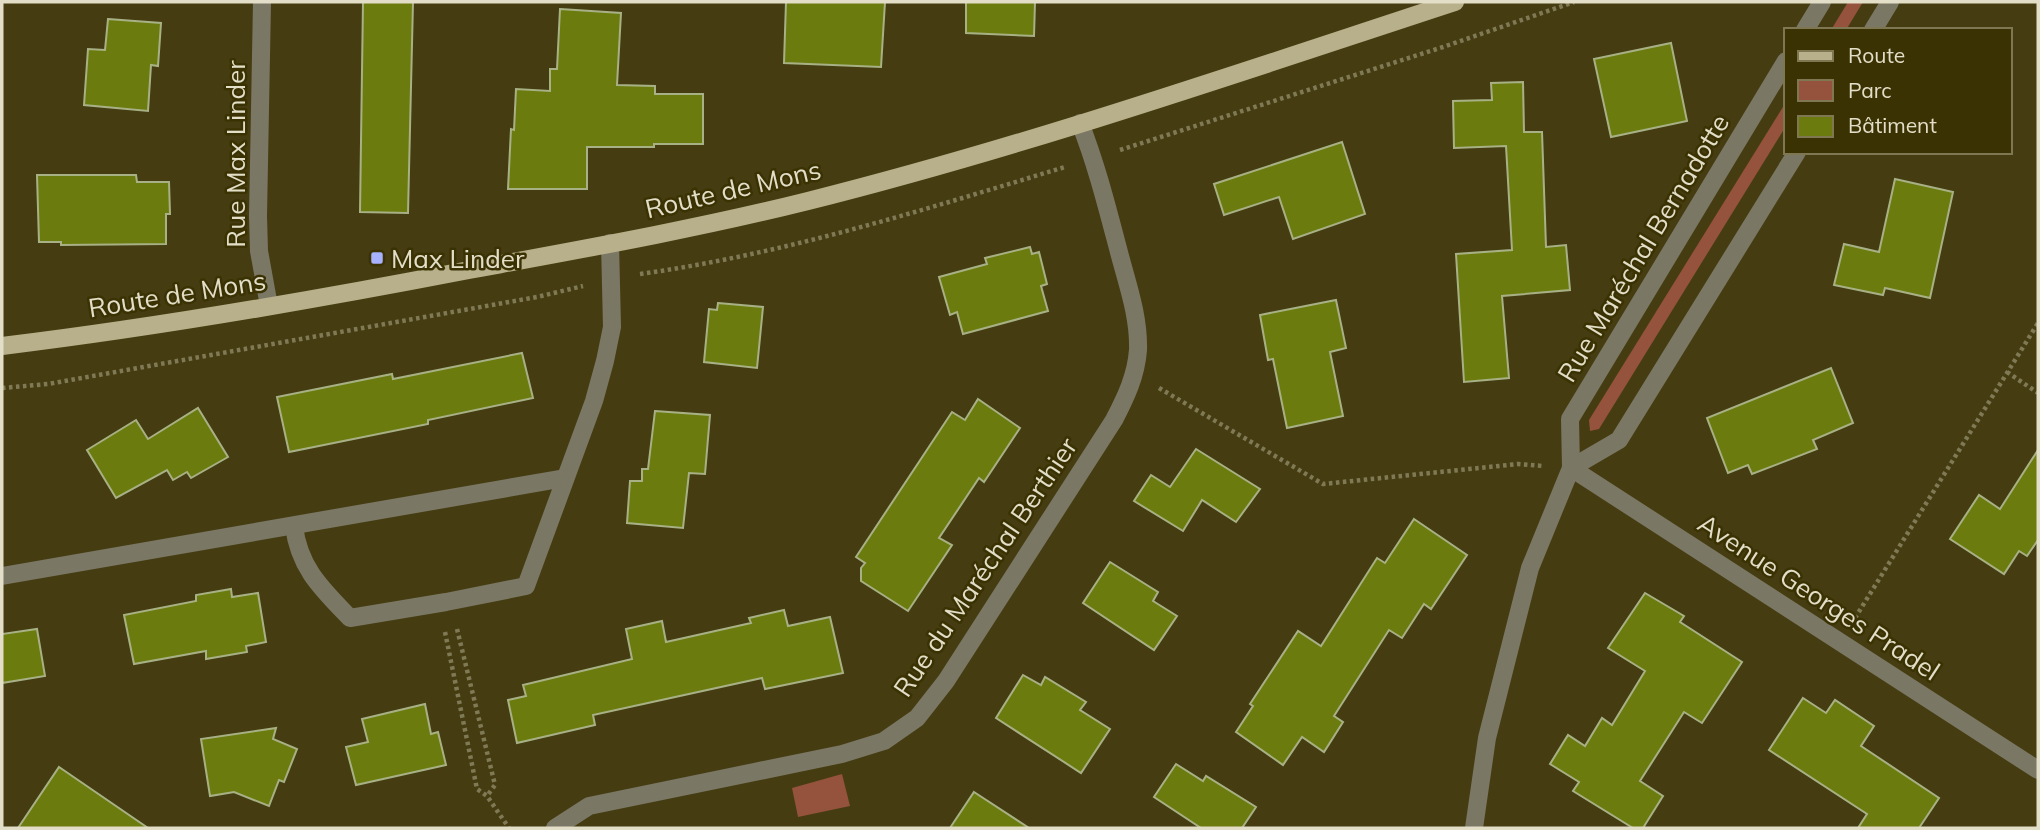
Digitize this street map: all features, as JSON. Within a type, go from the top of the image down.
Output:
[{"type":"main road","name":"Route de Mons","points":[[2,346],[65,339],[374,288],[610,243],[810,200],[964,158],[1455,2]]},
{"type":"street","name":"Rue Max Linder","points":[[262,2],[258,216],[259,251],[269,306]]},
{"type":"street","points":[[1806,28],[1822,2]]},
{"type":"street","points":[[1873,28],[1890,2]]},
{"type":"street","name":"Rue Maréchal Bernadotte","points":[[1474,828],[1487,738],[1530,568],[1571,468],[1570,419],[1784,64]]},
{"type":"street","name":"Rue du Maréchal Berthier","points":[[555,828],[589,806],[842,754],[884,741],[917,718],[946,681],[1114,420],[1135,372],[1138,331],[1135,311],[1103,191],[1080,122]]},
{"type":"street","points":[[1571,468],[1619,440],[1796,154]]},
{"type":"street","points":[[295,526],[297,546],[314,581],[350,618],[446,603],[526,586],[594,401],[612,327],[610,243]]},
{"type":"street","name":"Avenue Georges Pradel","points":[[1571,468],[2038,770]]},
{"type":"street","points":[[2,576],[565,478]]},
{"type":"path","points":[[1839,643],[2038,323]]},
{"type":"path","points":[[1135,372],[1323,484],[1518,464],[1571,468]]},
{"type":"path","points":[[2007,372],[2038,393]]},
{"type":"path","points":[[450,625],[459,630],[495,785],[487,796]]},
{"type":"path","points":[[444,633],[477,789],[487,796],[509,828]]},
{"type":"green space","points":[[1848,2],[1863,2],[1847,28],[1832,28]]},
{"type":"green space","points":[[1784,105],[1784,129],[1599,429],[1590,431],[1589,420]]},
{"type":"green space","points":[[842,774],[850,806],[798,817],[792,788]]},
{"type":"building","points":[[363,2],[413,2],[408,213],[360,212]]},
{"type":"building","points":[[786,2],[885,2],[881,67],[784,63]]},
{"type":"building","points":[[966,2],[1035,2],[1034,36],[966,33]]},
{"type":"building","points":[[560,9],[621,13],[617,85],[655,86],[655,94],[703,94],[703,144],[587,147],[587,189],[508,189],[516,89],[550,91],[550,69],[557,69]]},
{"type":"building","points":[[108,19],[161,23],[158,66],[151,65],[148,111],[84,105],[88,49],[105,50]]},
{"type":"building","points":[[1671,43],[1687,121],[1611,137],[1594,59]]},
{"type":"building","points":[[1523,82],[1524,132],[1542,132],[1546,247],[1566,245],[1570,290],[1502,296],[1509,378],[1464,382],[1456,254],[1512,250],[1506,146],[1454,148],[1453,101],[1492,100],[1491,83]]},
{"type":"building","points":[[1342,142],[1365,214],[1293,239],[1279,197],[1224,215],[1214,184]]},
{"type":"building","points":[[37,175],[136,175],[137,182],[169,182],[170,214],[166,214],[166,244],[61,245],[61,242],[39,242]]},
{"type":"building","points":[[1895,179],[1953,192],[1930,298],[1885,288],[1883,295],[1834,285],[1844,244],[1879,252]]},
{"type":"building","points":[[1030,247],[1032,254],[1039,252],[1047,284],[1041,286],[1048,311],[963,334],[957,312],[950,315],[939,277],[987,264],[985,258]]},
{"type":"building","points":[[1336,300],[1346,348],[1330,352],[1343,416],[1287,428],[1273,359],[1268,360],[1260,315]]},
{"type":"building","points":[[718,303],[763,307],[757,368],[704,362],[709,309],[717,310]]},
{"type":"building","points":[[522,353],[533,398],[428,420],[428,424],[289,452],[277,397],[392,374],[393,379]]},
{"type":"building","points":[[1831,368],[1853,423],[1813,440],[1817,449],[1752,474],[1748,465],[1728,473],[1707,418]]},
{"type":"building","points":[[978,399],[1020,428],[984,482],[979,478],[939,538],[952,545],[908,611],[861,581],[861,568],[865,563],[856,557],[952,412],[965,420]]},
{"type":"building","points":[[198,408],[228,457],[191,478],[187,472],[173,480],[167,470],[116,498],[87,450],[136,420],[148,439]]},
{"type":"building","points":[[655,411],[710,415],[705,474],[689,473],[683,528],[627,523],[630,481],[642,481],[642,469],[648,469]]},
{"type":"building","points":[[1196,449],[1260,489],[1236,522],[1202,500],[1183,531],[1134,501],[1151,475],[1170,487]]},
{"type":"building","points":[[2038,450],[2038,540],[2027,556],[2019,551],[2004,574],[1950,539],[1979,495],[2000,509]]},
{"type":"building","points":[[1414,519],[1467,555],[1431,609],[1424,604],[1402,638],[1389,630],[1334,716],[1343,722],[1324,752],[1302,737],[1283,765],[1236,732],[1253,706],[1250,704],[1298,631],[1321,646],[1377,558],[1385,563]]},
{"type":"building","points":[[1110,562],[1158,592],[1153,601],[1177,616],[1154,650],[1083,603]]},
{"type":"building","points":[[231,589],[232,597],[258,593],[266,642],[246,646],[247,652],[206,659],[206,651],[134,664],[124,615],[196,601],[196,595]]},
{"type":"building","points":[[1645,593],[1684,616],[1680,622],[1742,662],[1702,723],[1684,712],[1640,781],[1663,796],[1643,828],[1633,828],[1573,791],[1579,782],[1550,764],[1568,735],[1585,746],[1602,718],[1612,725],[1645,671],[1608,648]]},
{"type":"building","points":[[784,610],[788,626],[830,617],[843,673],[765,689],[762,678],[593,715],[595,725],[517,743],[508,700],[526,696],[523,685],[632,659],[626,629],[662,621],[666,642],[751,623],[749,618]]},
{"type":"building","points":[[37,629],[45,676],[2,683],[2,634]]},
{"type":"building","points":[[1023,675],[1041,685],[1045,677],[1086,702],[1080,710],[1110,729],[1081,773],[996,718]]},
{"type":"building","points":[[1803,698],[1826,713],[1835,700],[1874,726],[1861,746],[1939,798],[1919,828],[1858,828],[1867,814],[1769,750]]},
{"type":"building","points":[[425,704],[431,734],[438,732],[446,765],[356,785],[346,747],[368,742],[362,719]]},
{"type":"building","points":[[276,728],[273,739],[297,749],[284,782],[279,780],[269,806],[234,792],[210,796],[201,739]]},
{"type":"building","points":[[1176,764],[1203,781],[1206,776],[1256,807],[1242,828],[1201,828],[1154,797]]},
{"type":"building","points":[[59,767],[148,828],[18,828]]},
{"type":"building","points":[[974,792],[1029,828],[950,828]]},
{"type":"place","name":"Max Linder","points":[[377,258]]}]
